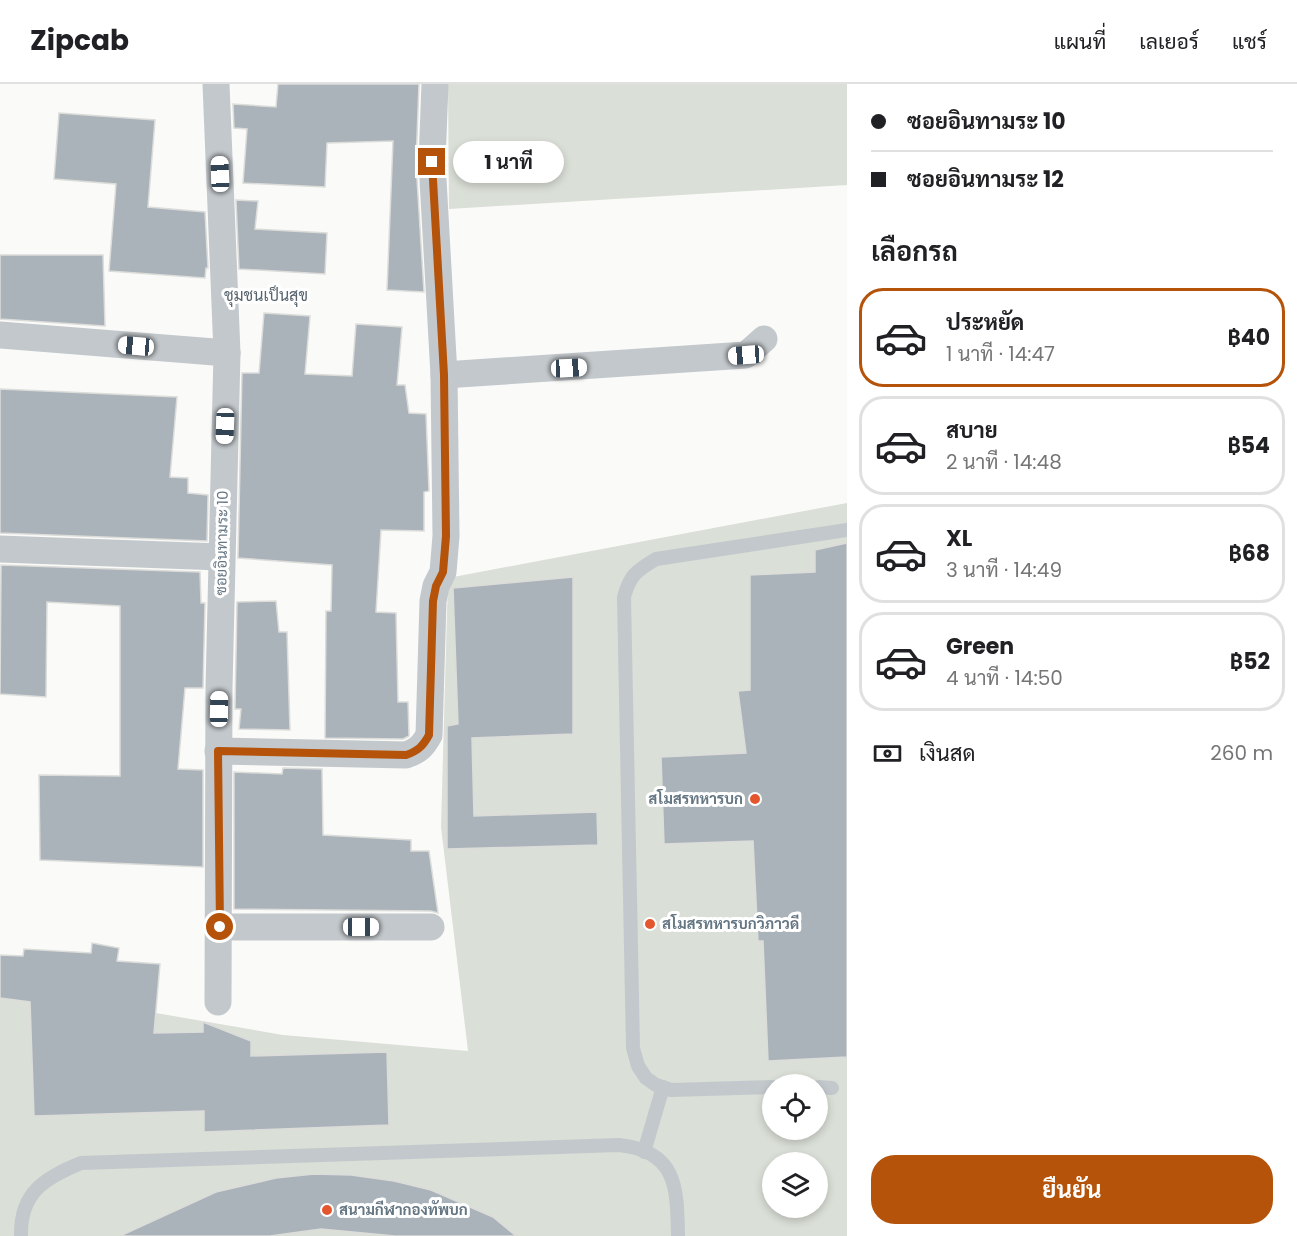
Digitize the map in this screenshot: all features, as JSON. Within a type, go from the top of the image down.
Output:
[{"type":"street","name":"ซอยอินทามระ 10","points":[[216,84],[227,353],[218,751],[220,927],[218,1002]]},
{"type":"street","points":[[218,751],[406,755],[417,751],[425,744],[429,735],[433,601],[446,555],[444,375],[432,162],[435,84]]},
{"type":"street","points":[[0,335],[227,353]]},
{"type":"street","points":[[444,375],[746,355],[764,339]]},
{"type":"street","points":[[0,549],[221,556]]},
{"type":"street","points":[[220,927],[431,927]]},
{"type":"lane","points":[[762,1088],[671,1090],[656,1085],[646,1078],[638,1066],[633,1048],[624,597],[629,580],[639,569],[656,559],[847,530]]},
{"type":"lane","points":[[644,1152],[663,1087]]},
{"type":"lane","points":[[828,1088],[832,1088]]},
{"type":"lane","points":[[21,1236],[21,1220],[26,1205],[38,1187],[54,1174],[81,1162],[619,1145],[633,1147],[654,1156],[671,1172],[677,1194],[678,1236]]},
{"type":"shaded area","points":[[448,84],[847,84],[847,185],[449,209]]},
{"type":"shaded area","name":"สโมสรทหารบกวิภาวดี","points":[[847,503],[847,1236],[0,1236],[0,986],[283,1035],[468,1051],[441,827],[448,578]]},
{"type":"building","points":[[278,84],[419,84],[416,163],[424,292],[387,290],[393,141],[327,143],[325,187],[243,183],[247,129],[234,128],[233,104],[276,107]]},
{"type":"building","points":[[59,113],[155,120],[148,207],[205,212],[208,268],[206,268],[205,278],[109,271],[116,184],[54,179]]},
{"type":"building","points":[[236,200],[258,201],[255,229],[327,233],[325,274],[239,269]]},
{"type":"building","points":[[0,255],[103,255],[105,326],[0,319]]},
{"type":"building","points":[[264,313],[310,316],[305,374],[352,376],[356,324],[402,327],[397,385],[405,385],[409,413],[426,414],[429,491],[424,492],[424,531],[381,530],[376,612],[396,613],[398,702],[408,702],[409,736],[403,739],[325,738],[326,611],[331,611],[332,565],[238,558],[242,373],[259,373]]},
{"type":"building","points":[[0,389],[177,397],[170,477],[188,478],[188,493],[208,495],[207,541],[0,533]]},
{"type":"building","name":"สโมสรทหารบก","points":[[847,543],[847,1057],[768,1061],[763,941],[758,941],[753,841],[664,844],[661,757],[746,753],[738,691],[750,690],[750,575],[815,572],[815,550]]},
{"type":"building","points":[[1,565],[200,572],[201,603],[205,603],[203,688],[185,688],[178,769],[203,770],[203,867],[40,860],[39,775],[120,776],[120,606],[47,602],[46,697],[0,694]]},
{"type":"building","points":[[573,577],[573,734],[472,738],[474,816],[597,812],[598,845],[447,849],[447,726],[458,724],[453,588]]},
{"type":"building","points":[[276,601],[279,632],[287,632],[290,730],[239,729],[241,709],[235,709],[237,602]]},
{"type":"building","points":[[283,768],[322,769],[323,835],[411,840],[411,851],[429,851],[438,913],[431,911],[234,909],[234,772],[282,774]]},
{"type":"building","points":[[92,943],[119,948],[117,961],[160,964],[154,1033],[203,1032],[203,1022],[251,1041],[251,1056],[387,1052],[389,1125],[204,1132],[204,1111],[34,1116],[30,1002],[0,998],[0,955],[23,956],[24,949],[91,953]]},
{"type":"building","name":"สนามกีฬากองทัพบก","points":[[314,1174],[351,1175],[394,1181],[431,1190],[493,1217],[516,1236],[395,1236],[321,1229],[270,1236],[120,1236],[216,1192],[276,1178]]},
{"type":"place","name":"สโมสรทหารบก","points":[[755,799]]},
{"type":"place","name":"สโมสรทหารบกวิภาวดี","points":[[650,924]]},
{"type":"place","name":"สนามกีฬากองทัพบก","points":[[327,1210]]},
{"type":"district","name":"ชุมชนเป็นสุข","points":[[266,295]]},
{"type":"route","points":[[220,927],[218,751],[406,755],[417,751],[425,744],[429,735],[433,601],[446,555],[444,375],[432,162]]}]
